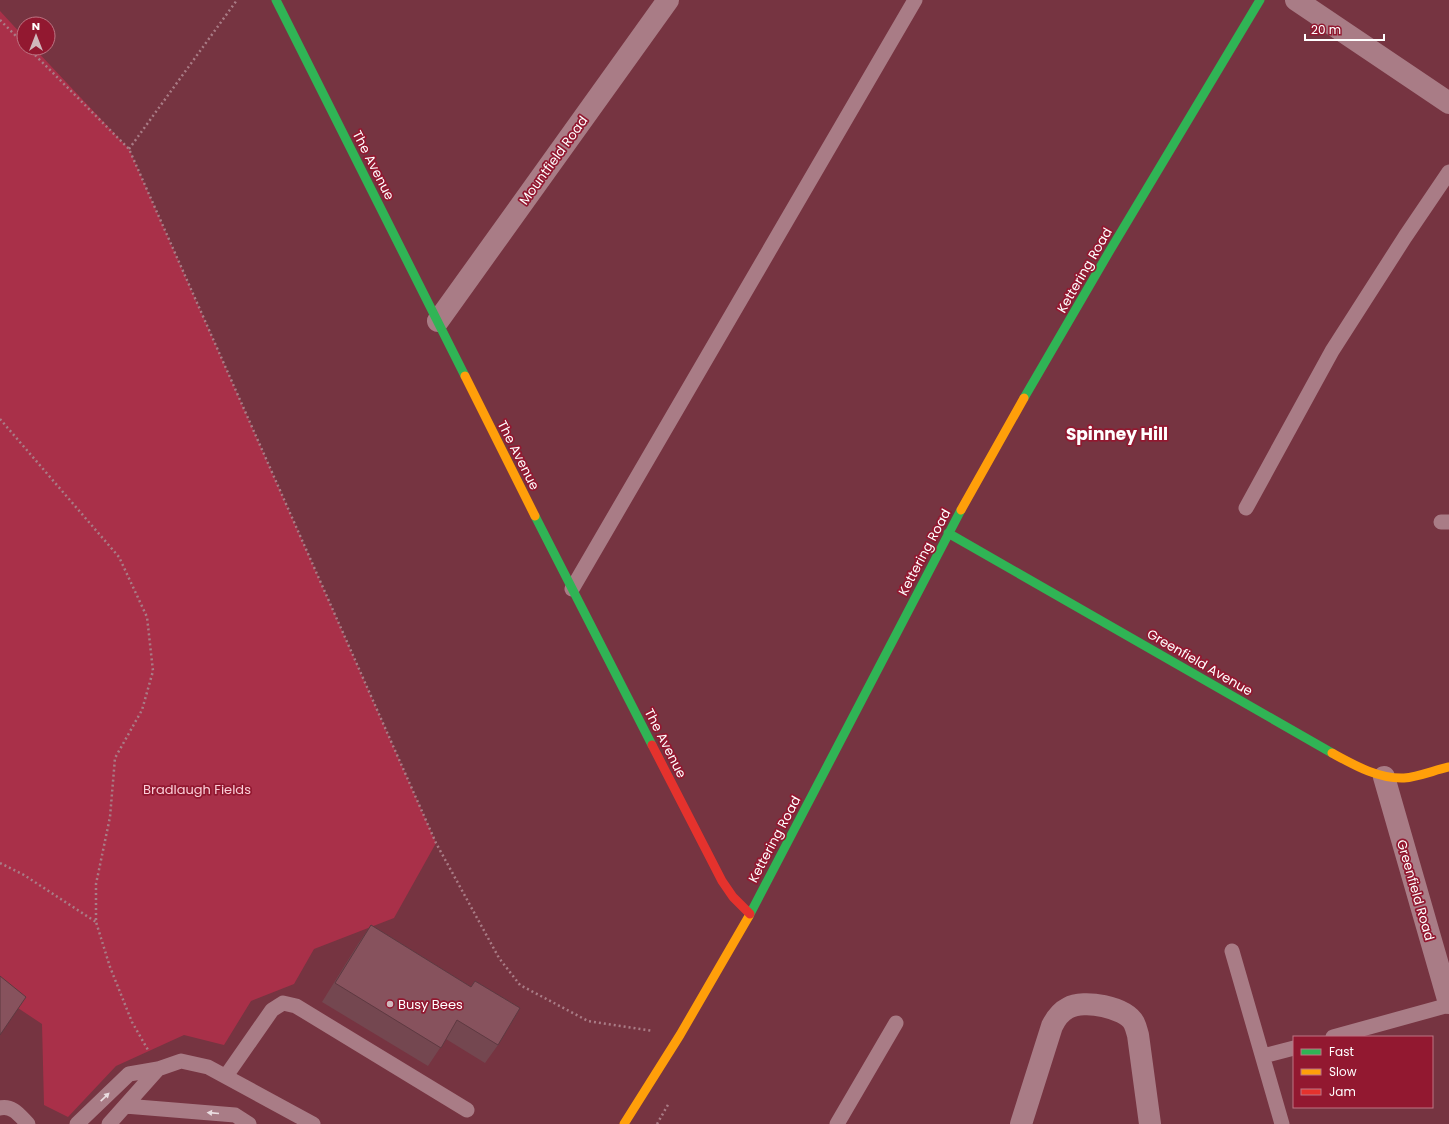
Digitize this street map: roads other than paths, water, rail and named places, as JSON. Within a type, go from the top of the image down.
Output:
[{"type":"street","name":"The Avenue","points":[[276,0],[572,589],[722,882],[733,897],[750,914]]},
{"type":"street","name":"Mountfield Road","points":[[438,321],[668,0]]},
{"type":"street","name":"Kettering Road","points":[[624,1124],[680,1035],[750,914],[948,533],[1005,430],[1109,252],[1260,0]]},
{"type":"street","points":[[1296,0],[1449,103]]},
{"type":"street","name":"Greenfield Avenue","points":[[948,533],[1352,764],[1384,777],[1405,778],[1449,767]]},
{"type":"street","name":"Greenfield Road","points":[[1384,777],[1449,1004]]},
{"type":"street","points":[[1021,1124],[1052,1026],[1058,1015],[1069,1007],[1083,1004],[1103,1006],[1123,1013],[1134,1023],[1138,1035],[1150,1124]]},
{"type":"lane","points":[[572,589],[915,0]]},
{"type":"lane","points":[[1246,508],[1332,351],[1405,237],[1449,172]]},
{"type":"lane","points":[[1232,951],[1282,1124]]},
{"type":"lane","points":[[226,1076],[272,1010],[283,1003],[296,1006],[467,1110]]},
{"type":"lane","points":[[1337,1036],[1449,1004]]},
{"type":"lane","points":[[837,1124],[896,1023]]},
{"type":"lane","points":[[1263,1056],[1293,1048]]},
{"type":"lane","points":[[77,1124],[129,1074],[158,1069],[181,1061],[208,1066],[313,1124]]},
{"type":"lane","points":[[108,1124],[158,1069]]},
{"type":"lane","points":[[125,1106],[235,1115],[249,1124]]},
{"type":"lane","points":[[0,1108],[3,1107],[15,1110],[28,1124]]},
{"type":"place","name":"Busy Bees","points":[[390,1004]]},
{"type":"district","name":"Spinney Hill","points":[[1117,434]]},
{"type":"park label","name":"Bradlaugh Fields","points":[[197,789]]}]
